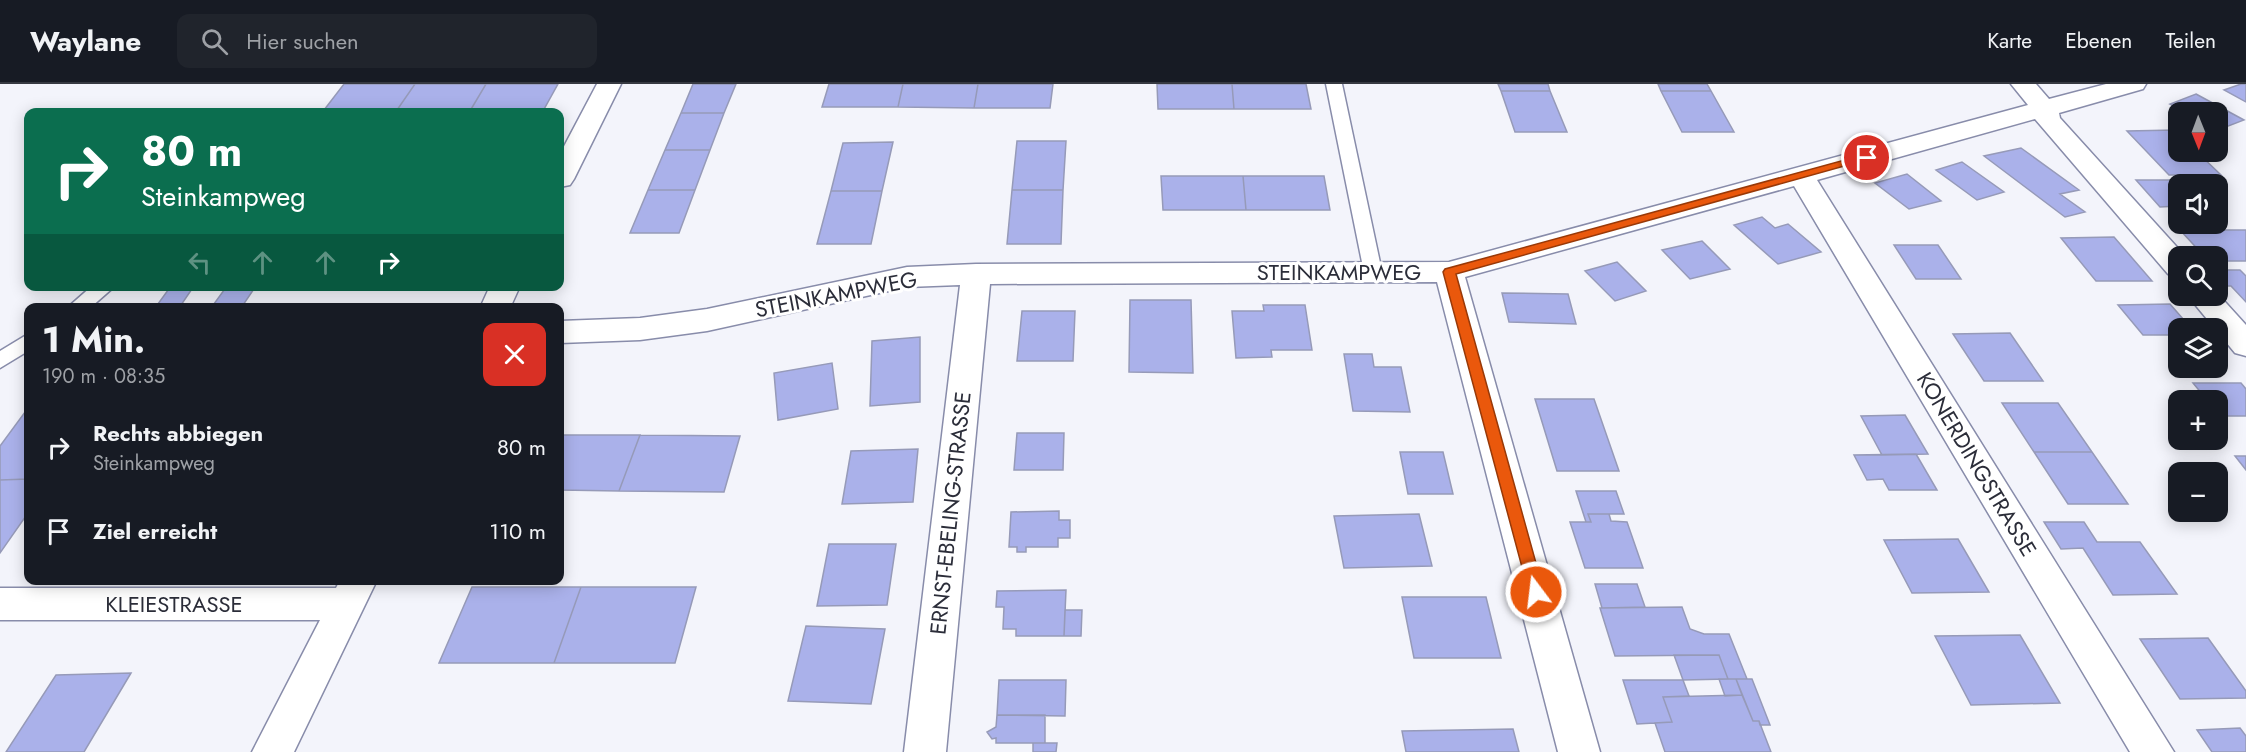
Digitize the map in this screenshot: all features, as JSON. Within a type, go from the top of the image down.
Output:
[{"type":"street","points":[[564,170],[609,84]]},
{"type":"street","points":[[2023,84],[2045,110],[2048,120],[2168,256]]},
{"type":"street","name":"STEINKAMPWEG","points":[[564,332],[640,329],[707,320],[907,277],[976,274],[1449,272],[2134,84]]},
{"type":"street","name":"KONERDINGSTRASSE","points":[[1801,176],[2153,752]]},
{"type":"street","points":[[1449,272],[1579,752]]},
{"type":"street","name":"ERNST-EBELING-STRASSE","points":[[925,752],[976,274]]},
{"type":"street","points":[[2212,306],[2246,345]]},
{"type":"street","points":[[273,752],[353,592]]},
{"type":"street","name":"KLEIESTRASSE","points":[[0,604],[353,592]]},
{"type":"lane","points":[[1334,84],[1373,272]]},
{"type":"lane","points":[[83,303],[99,291]]},
{"type":"lane","points":[[0,361],[24,344]]},
{"type":"building","points":[[344,84],[415,84],[398,108],[326,108]]},
{"type":"building","points":[[415,84],[486,84],[472,108],[398,108]]},
{"type":"building","points":[[486,84],[558,84],[545,108],[472,108]]},
{"type":"building","points":[[693,84],[736,84],[724,113],[681,113]]},
{"type":"building","points":[[829,84],[903,84],[898,107],[822,107]]},
{"type":"building","points":[[903,84],[978,84],[974,108],[898,107]]},
{"type":"building","points":[[978,84],[1053,84],[1050,108],[974,108]]},
{"type":"building","points":[[1157,84],[1232,84],[1234,109],[1158,109]]},
{"type":"building","points":[[1232,84],[1306,84],[1311,109],[1234,109]]},
{"type":"building","points":[[1498,84],[1548,84],[1550,91],[1501,91]]},
{"type":"building","points":[[1658,84],[1707,84],[1711,91],[1661,91]]},
{"type":"building","points":[[2246,84],[2246,102],[2224,90]]},
{"type":"building","points":[[1501,91],[1550,91],[1567,132],[1515,132]]},
{"type":"building","points":[[1661,91],[1711,91],[1734,132],[1682,132]]},
{"type":"building","points":[[2196,94],[2211,102],[2175,102]]},
{"type":"building","points":[[2228,111],[2244,120],[2228,126]]},
{"type":"building","points":[[681,113],[724,113],[710,150],[665,150]]},
{"type":"building","points":[[2168,130],[2168,162],[2207,162],[2220,174],[2168,174],[2127,131]]},
{"type":"building","points":[[1017,141],[1066,141],[1063,190],[1012,190]]},
{"type":"building","points":[[893,142],[882,191],[831,191],[843,143]]},
{"type":"building","points":[[2021,148],[2079,190],[2060,194],[2085,212],[2065,217],[1984,156]]},
{"type":"building","points":[[665,150],[710,150],[695,190],[648,190]]},
{"type":"building","points":[[1962,162],[2004,192],[1977,200],[1936,170]]},
{"type":"building","points":[[1907,174],[1941,201],[1909,209],[1875,183]]},
{"type":"building","points":[[1161,176],[1243,176],[1246,210],[1163,210]]},
{"type":"building","points":[[1243,176],[1324,176],[1330,210],[1246,210]]},
{"type":"building","points":[[2136,180],[2168,180],[2168,207],[2160,207]]},
{"type":"building","points":[[648,190],[695,190],[679,233],[630,233]]},
{"type":"building","points":[[1012,190],[1063,190],[1061,244],[1007,244]]},
{"type":"building","points":[[831,191],[882,191],[871,244],[817,244]]},
{"type":"building","points":[[1762,217],[1775,228],[1788,224],[1821,252],[1778,264],[1734,225]]},
{"type":"building","points":[[2228,230],[2246,230],[2246,261],[2228,261],[2228,246],[2195,246],[2184,234],[2228,234]]},
{"type":"building","points":[[2114,237],[2152,281],[2096,281],[2061,238]]},
{"type":"building","points":[[1702,241],[1730,269],[1690,279],[1662,250]]},
{"type":"building","points":[[1894,245],[1938,245],[1961,279],[1916,279]]},
{"type":"building","points":[[1617,262],[1646,291],[1615,301],[1585,271]]},
{"type":"building","points":[[2228,270],[2240,270],[2246,276],[2246,302],[2231,286],[2228,286]]},
{"type":"building","points":[[167,291],[191,291],[182,303],[159,303]]},
{"type":"building","points":[[223,291],[253,291],[244,303],[215,303]]},
{"type":"building","points":[[1502,293],[1568,294],[1576,324],[1509,322]]},
{"type":"building","points":[[1130,300],[1191,300],[1193,373],[1129,372]]},
{"type":"building","points":[[2168,304],[2182,318],[2168,318],[2168,335],[2143,335],[2118,305]]},
{"type":"building","points":[[1263,305],[1305,305],[1312,350],[1271,350],[1272,357],[1236,358],[1232,311],[1264,311]]},
{"type":"building","points":[[1022,311],[1075,311],[1073,361],[1017,361]]},
{"type":"building","points":[[2010,333],[2043,381],[1984,381],[1953,334]]},
{"type":"building","points":[[920,337],[920,402],[870,406],[872,341]]},
{"type":"building","points":[[1344,354],[1372,354],[1374,367],[1401,367],[1410,412],[1353,411]]},
{"type":"building","points":[[832,363],[838,409],[778,420],[774,373]]},
{"type":"building","points":[[2193,383],[2241,383],[2246,389],[2246,416],[2228,416],[2228,390],[2199,390]]},
{"type":"building","points":[[1535,399],[1594,399],[1619,471],[1557,471]]},
{"type":"building","points":[[2002,403],[2058,403],[2092,452],[2034,452]]},
{"type":"building","points":[[24,413],[24,479],[0,480],[0,446]]},
{"type":"building","points":[[1905,415],[1928,454],[1882,455],[1861,416]]},
{"type":"building","points":[[1017,433],[1064,433],[1063,470],[1014,470]]},
{"type":"building","points":[[564,435],[640,435],[619,491],[564,490]]},
{"type":"building","points":[[640,435],[740,436],[724,492],[619,491]]},
{"type":"building","points":[[918,449],[913,502],[842,504],[851,451]]},
{"type":"building","points":[[1400,452],[1443,452],[1453,494],[1408,494]]},
{"type":"building","points":[[2034,452],[2092,452],[2128,504],[2068,504]]},
{"type":"building","points":[[1916,454],[1937,490],[1889,490],[1883,479],[1867,480],[1854,455]]},
{"type":"building","points":[[2235,456],[2246,456],[2246,470]]},
{"type":"building","points":[[24,479],[24,519],[0,553],[0,480]]},
{"type":"building","points":[[1576,491],[1616,491],[1624,514],[1588,514],[1591,522],[1586,522]]},
{"type":"building","points":[[1059,511],[1059,520],[1070,520],[1070,538],[1058,538],[1058,547],[1026,547],[1026,552],[1017,552],[1017,547],[1009,547],[1011,512]]},
{"type":"building","points":[[1419,514],[1432,566],[1344,568],[1334,516]]},
{"type":"building","points":[[1588,514],[1609,514],[1611,521],[1627,522],[1643,568],[1585,568],[1570,522],[1591,522]]},
{"type":"building","points":[[2044,522],[2084,522],[2097,542],[2140,542],[2177,594],[2113,595],[2083,548],[2061,549]]},
{"type":"building","points":[[1958,539],[1989,592],[1912,593],[1884,540]]},
{"type":"building","points":[[829,544],[896,544],[887,605],[817,606]]},
{"type":"building","points":[[1595,584],[1637,584],[1645,607],[1602,608]]},
{"type":"building","points":[[472,587],[581,587],[554,663],[439,663]]},
{"type":"building","points":[[581,587],[696,587],[675,663],[554,663]]},
{"type":"building","points":[[1066,590],[1064,636],[1016,636],[1016,629],[1003,629],[1004,607],[996,607],[997,591]]},
{"type":"building","points":[[1402,597],[1486,597],[1501,658],[1414,658]]},
{"type":"building","points":[[1682,607],[1690,629],[1704,634],[1729,634],[1747,679],[1728,679],[1719,655],[1615,656],[1600,608]]},
{"type":"building","points":[[1065,610],[1082,610],[1081,636],[1064,636]]},
{"type":"building","points":[[806,626],[885,629],[871,704],[788,701]]},
{"type":"building","points":[[2020,635],[2060,703],[1971,705],[1935,636]]},
{"type":"building","points":[[2208,638],[2246,691],[2246,698],[2180,699],[2140,639]]},
{"type":"building","points":[[1674,655],[1719,655],[1728,679],[1683,680]]},
{"type":"building","points":[[131,673],[84,752],[6,752],[56,675]]},
{"type":"building","points":[[1719,679],[1736,679],[1742,695],[1725,696]]},
{"type":"building","points":[[1736,679],[1752,679],[1770,725],[1760,725],[1759,721],[1753,721]]},
{"type":"building","points":[[999,680],[1066,680],[1065,716],[997,715]]},
{"type":"building","points":[[1623,680],[1683,680],[1689,696],[1663,697],[1672,722],[1637,724]]},
{"type":"building","points":[[1742,695],[1753,721],[1759,721],[1771,752],[1665,752],[1655,723],[1672,722],[1663,697]]},
{"type":"building","points":[[997,715],[1045,715],[1045,743],[996,743],[996,738],[992,739],[987,732],[996,727]]},
{"type":"building","points":[[2240,728],[2246,736],[2246,752],[2212,752],[2197,730]]},
{"type":"building","points":[[1513,729],[1519,752],[1406,752],[1402,731]]},
{"type":"building","points":[[1033,743],[1057,743],[1056,752],[1033,752]]},
{"type":"route","points":[[1536,592],[1449,272],[1867,158]]}]
